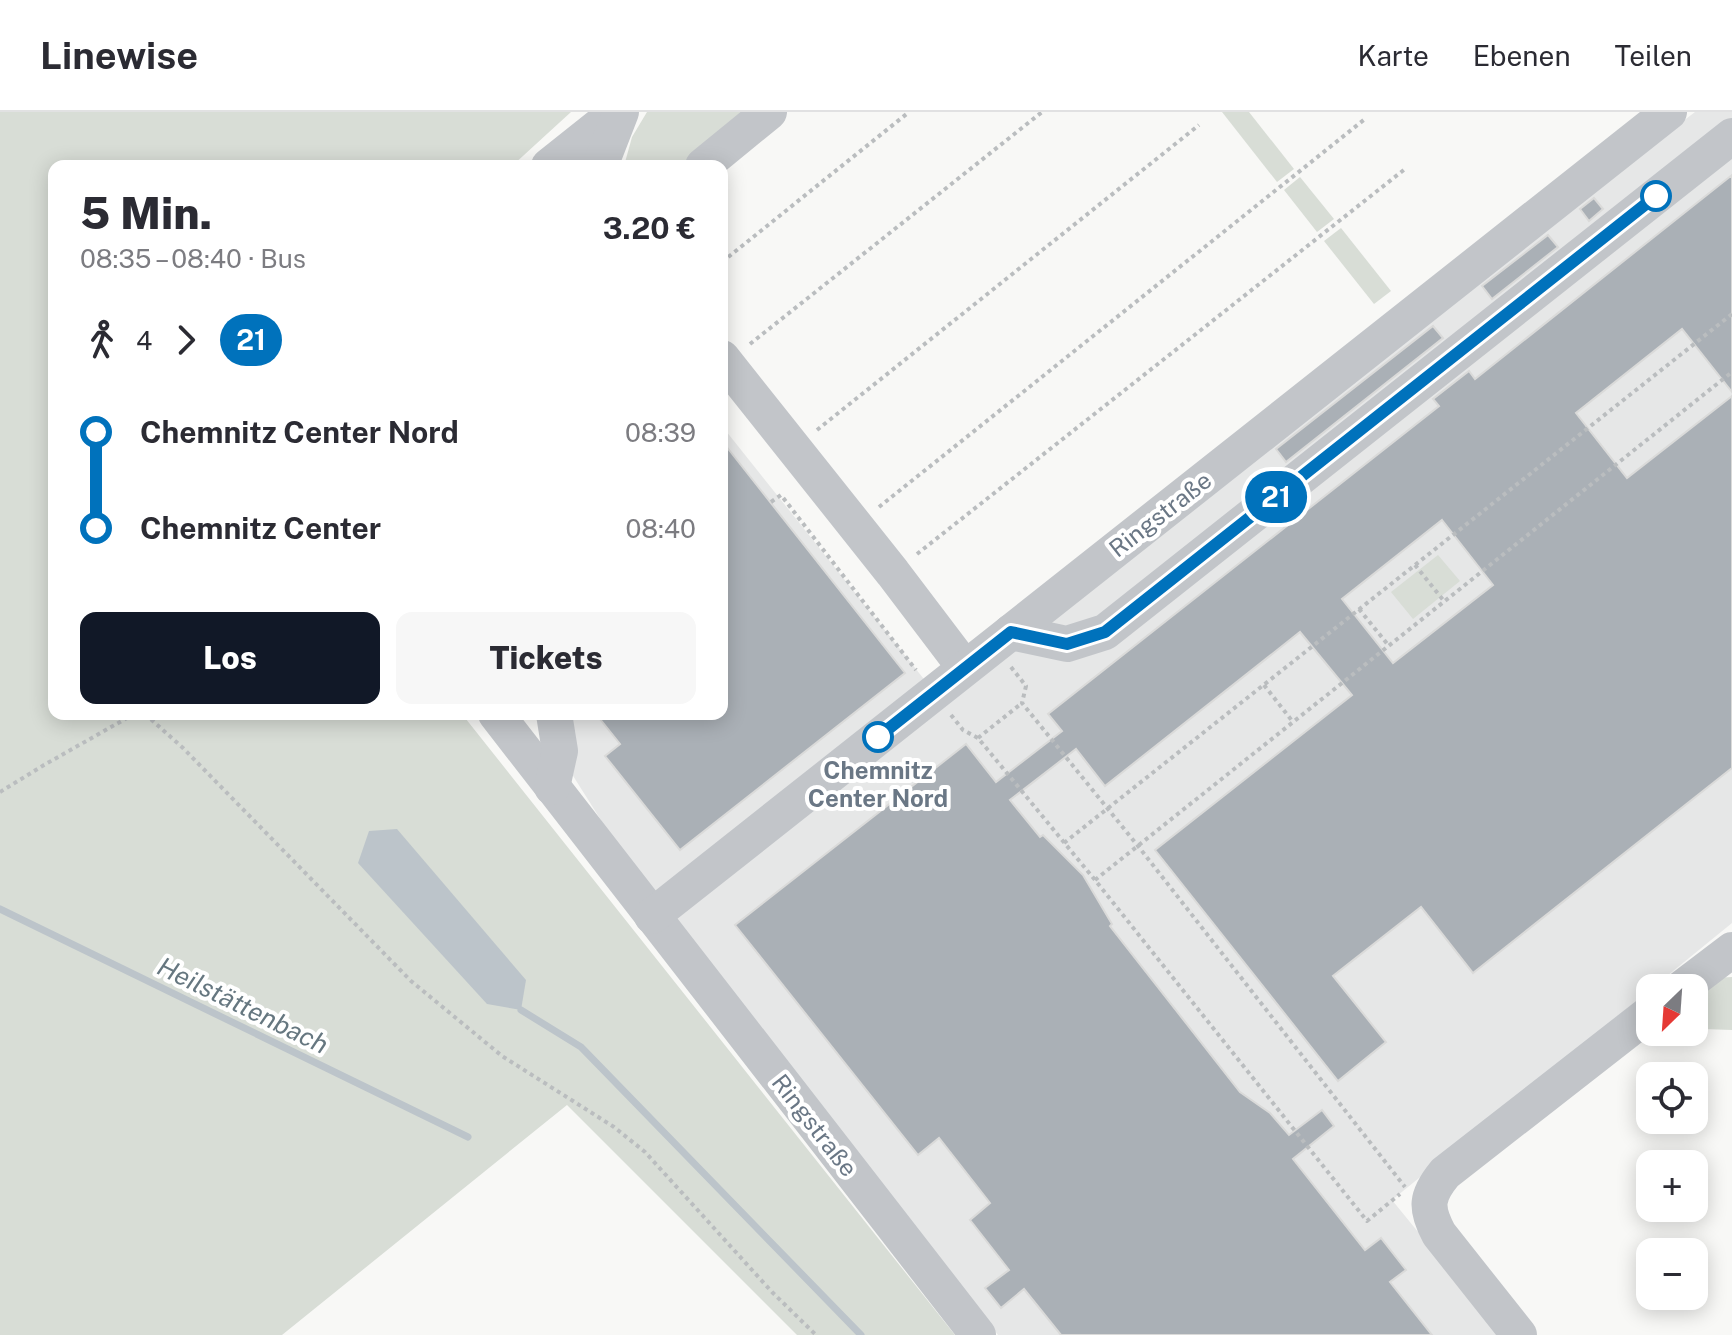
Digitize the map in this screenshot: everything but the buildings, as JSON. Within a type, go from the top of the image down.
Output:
[{"type":"street","points":[[557,160],[619,112]]},
{"type":"street","points":[[602,160],[619,112]]},
{"type":"street","points":[[710,160],[769,112]]},
{"type":"street","name":"Ringstraße","points":[[652,916],[1669,112]]},
{"type":"street","points":[[1002,639],[1067,644],[1105,632],[1732,136]]},
{"type":"street","points":[[728,366],[965,668]]},
{"type":"street","name":"Ringstraße","points":[[501,720],[978,1335]]},
{"type":"street","points":[[552,787],[560,751],[555,720]]},
{"type":"street","points":[[1700,974],[1732,950]]},
{"type":"street","points":[[1519,1335],[1439,1234],[1428,1203],[1434,1185],[1445,1173],[1636,1024]]},
{"type":"path","points":[[728,257],[909,112]]},
{"type":"path","points":[[728,358],[1042,112]]},
{"type":"path","points":[[855,526],[1365,119]]},
{"type":"path","points":[[794,449],[1199,125]]},
{"type":"path","points":[[893,573],[1405,169]]},
{"type":"path","points":[[1064,843],[1732,314]]},
{"type":"path","points":[[1022,703],[1108,808],[1138,846],[1406,1189],[1367,1221],[1095,880],[1138,846],[1293,722],[1389,646],[1444,601],[1732,372]]},
{"type":"path","points":[[1415,565],[1444,601]]},
{"type":"path","points":[[1359,609],[1389,646]]},
{"type":"path","points":[[978,738],[1022,703],[1026,686],[1002,639]]},
{"type":"path","points":[[1264,685],[1293,722]]},
{"type":"path","points":[[0,792],[123,720]]},
{"type":"path","points":[[152,720],[183,748],[411,981],[502,1056],[614,1127],[645,1152],[772,1292],[816,1335]]},
{"type":"shaded area","points":[[0,112],[571,112],[519,160],[48,160],[48,720],[467,720],[955,1335],[797,1335],[567,1105],[282,1335],[0,1335]]},
{"type":"shaded area","points":[[647,112],[751,112],[691,160],[626,160],[632,137]]},
{"type":"shaded area","points":[[1222,112],[1249,112],[1294,169],[1277,182]]},
{"type":"shaded area","points":[[1695,112],[1732,112],[1732,923],[1669,974],[1636,974],[1636,1001],[1392,1200],[1502,1335],[998,1335],[611,836],[538,720],[728,720],[728,434],[935,693]]},
{"type":"shaded area","points":[[1300,177],[1334,219],[1317,232],[1284,190]]},
{"type":"shaded area","points":[[1341,228],[1391,291],[1374,304],[1324,241]]},
{"type":"shaded area","points":[[1438,555],[1460,581],[1413,619],[1391,592]]},
{"type":"shaded area","points":[[397,829],[526,980],[521,1010],[487,1004],[358,863],[369,831]]},
{"type":"shaded area","points":[[1732,977],[1732,1030],[1708,1029],[1708,982],[1713,978]]},
{"type":"waterway","name":"Heilstättenbach","points":[[0,909],[468,1137]]},
{"type":"waterway","points":[[521,1010],[581,1047],[861,1335]]},
{"type":"bus line","name":"21","points":[[878,737],[1011,632],[1067,644],[1105,632],[1656,196]]},
{"type":"place","name":"Chemnitz Center Nord","points":[[878,737]]}]
